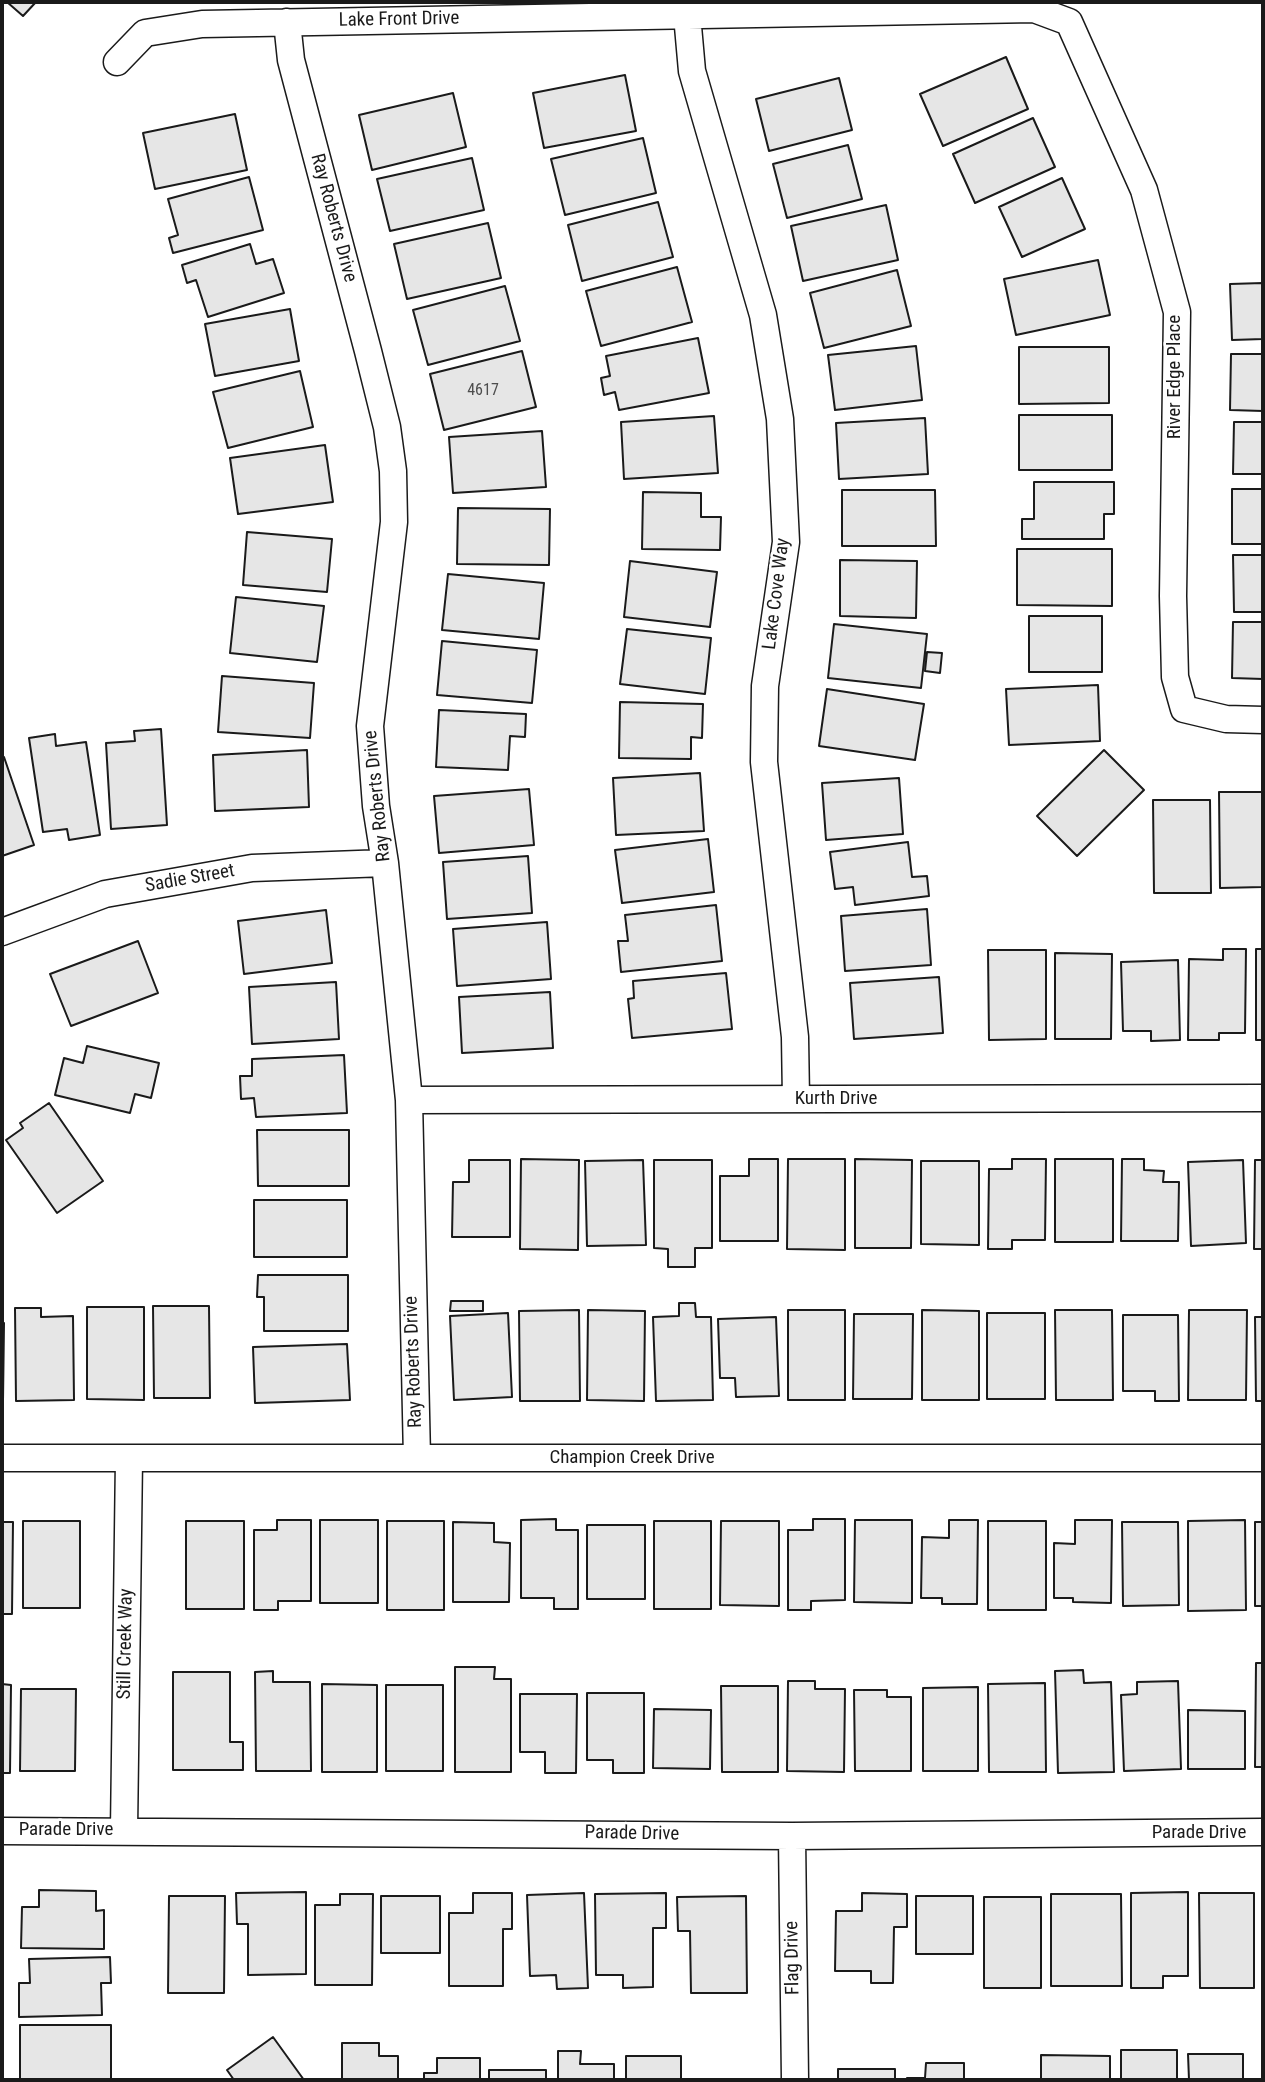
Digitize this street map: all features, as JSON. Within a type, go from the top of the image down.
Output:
[{"type":"street","name":"Lake Front Drive","points":[[117,62],[145,33],[202,24],[1034,9],[1069,22]]},
{"type":"street","name":"Lake Cove Way","points":[[687,15],[692,71],[763,315],[780,419],[786,542],[765,686],[764,762],[795,1037],[796,1099]]},
{"type":"street","name":"Ray Roberts Drive","points":[[287,22],[291,60],[387,427],[393,471],[394,522],[370,726],[376,806],[385,863],[409,1100],[417,1458]]},
{"type":"street","name":"River Edge Place","points":[[1069,22],[1144,190],[1177,312],[1175,677],[1184,709],[1226,719],[1263,719]]},
{"type":"street","name":"Sadie Street","points":[[2,932],[105,894],[253,868],[385,863]]},
{"type":"street","name":"Kurth Drive","points":[[409,1100],[1263,1098]]},
{"type":"street","name":"Champion Creek Drive","points":[[2,1458],[1263,1458]]},
{"type":"street","name":"Still Creek Way","points":[[124,1830],[129,1458]]},
{"type":"street","name":"Parade Drive","points":[[2,1831],[792,1836],[1263,1832]]},
{"type":"street","name":"Flag Drive","points":[[792,1836],[795,2080]]},
{"type":"building","points":[[7,2],[36,2],[23,16]]},
{"type":"building","points":[[1006,57],[1028,109],[943,146],[920,94]]},
{"type":"building","points":[[625,75],[636,131],[544,148],[533,93]]},
{"type":"building","points":[[839,78],[852,130],[769,151],[756,99]]},
{"type":"building","points":[[453,93],[466,147],[372,170],[359,115]]},
{"type":"building","points":[[235,114],[247,170],[155,189],[143,133]]},
{"type":"building","points":[[1033,118],[1055,167],[975,203],[953,154]]},
{"type":"building","points":[[643,138],[656,193],[565,215],[551,159]]},
{"type":"building","points":[[848,145],[862,199],[787,218],[773,164]]},
{"type":"building","points":[[472,158],[484,210],[390,231],[377,179]]},
{"type":"building","points":[[249,177],[263,230],[173,253],[169,238],[178,235],[168,199]]},
{"type":"building","points":[[1062,178],[1085,229],[1022,257],[999,207]]},
{"type":"building","points":[[658,202],[673,257],[582,281],[568,225]]},
{"type":"building","points":[[886,205],[898,260],[803,281],[791,226]]},
{"type":"building","points":[[488,223],[501,278],[407,299],[394,244]]},
{"type":"building","points":[[250,244],[256,264],[273,259],[284,293],[208,317],[196,280],[187,283],[182,265]]},
{"type":"building","points":[[1098,260],[1110,315],[1016,335],[1004,279]]},
{"type":"building","points":[[677,267],[692,322],[601,346],[586,291]]},
{"type":"building","points":[[897,270],[911,326],[824,348],[810,293]]},
{"type":"building","points":[[1263,283],[1263,339],[1232,340],[1230,284]]},
{"type":"building","points":[[505,286],[520,341],[428,365],[413,310]]},
{"type":"building","points":[[290,309],[299,361],[215,376],[205,324]]},
{"type":"building","points":[[698,338],[709,393],[619,410],[615,392],[604,395],[601,378],[610,376],[606,356]]},
{"type":"building","points":[[916,346],[922,400],[835,410],[828,355]]},
{"type":"building","points":[[1019,347],[1109,347],[1109,403],[1019,404]]},
{"type":"building","points":[[522,351],[536,407],[444,430],[430,374]]},
{"type":"building","points":[[1231,354],[1263,354],[1263,411],[1230,410]]},
{"type":"building","points":[[300,371],[313,427],[228,448],[213,392]]},
{"type":"building","points":[[1019,415],[1112,415],[1112,470],[1019,470]]},
{"type":"building","points":[[714,416],[718,473],[624,479],[621,422]]},
{"type":"building","points":[[925,418],[928,474],[839,479],[836,423]]},
{"type":"building","points":[[1234,422],[1263,422],[1263,474],[1233,474]]},
{"type":"building","points":[[542,431],[546,487],[453,493],[449,437]]},
{"type":"building","points":[[325,445],[333,502],[238,514],[230,458]]},
{"type":"building","points":[[1034,482],[1114,482],[1114,514],[1104,514],[1104,539],[1022,539],[1022,519],[1034,519]]},
{"type":"building","points":[[1232,489],[1263,489],[1263,544],[1232,544]]},
{"type":"building","points":[[842,490],[935,490],[936,546],[842,546]]},
{"type":"building","points":[[643,492],[701,493],[701,517],[721,517],[720,550],[642,549]]},
{"type":"building","points":[[458,508],[550,509],[549,565],[457,564]]},
{"type":"building","points":[[247,532],[332,539],[327,592],[243,585]]},
{"type":"building","points":[[1017,549],[1112,549],[1112,606],[1017,605]]},
{"type":"building","points":[[1233,555],[1263,555],[1263,612],[1234,612]]},
{"type":"building","points":[[840,560],[917,561],[916,618],[840,616]]},
{"type":"building","points":[[630,561],[717,572],[710,627],[624,617]]},
{"type":"building","points":[[448,574],[544,583],[539,639],[442,630]]},
{"type":"building","points":[[236,597],[324,606],[317,662],[230,653]]},
{"type":"building","points":[[1029,616],[1102,616],[1102,672],[1029,672]]},
{"type":"building","points":[[1233,622],[1263,622],[1263,679],[1232,678]]},
{"type":"building","points":[[834,624],[927,634],[921,688],[828,678]]},
{"type":"building","points":[[627,629],[711,638],[705,694],[620,684]]},
{"type":"building","points":[[442,641],[537,650],[532,703],[437,695]]},
{"type":"building","points":[[927,652],[942,653],[940,673],[925,671]]},
{"type":"building","points":[[222,676],[314,683],[310,738],[218,732]]},
{"type":"building","points":[[1098,685],[1100,741],[1009,745],[1006,689]]},
{"type":"building","points":[[827,689],[924,704],[915,760],[819,746]]},
{"type":"building","points":[[620,702],[703,704],[702,738],[691,737],[691,759],[619,758]]},
{"type":"building","points":[[439,710],[526,714],[525,737],[510,736],[508,770],[436,767]]},
{"type":"building","points":[[161,729],[167,825],[111,829],[106,743],[135,741],[134,731]]},
{"type":"building","points":[[55,734],[56,746],[86,742],[100,835],[69,840],[67,829],[43,832],[29,738]]},
{"type":"building","points":[[307,750],[309,807],[215,811],[213,755]]},
{"type":"building","points":[[1104,750],[1144,790],[1077,856],[1037,816]]},
{"type":"building","points":[[2,757],[34,845],[2,856]]},
{"type":"building","points":[[700,773],[704,831],[616,835],[613,778]]},
{"type":"building","points":[[899,778],[903,834],[826,840],[822,783]]},
{"type":"building","points":[[529,789],[534,845],[439,853],[434,796]]},
{"type":"building","points":[[1219,792],[1263,792],[1263,887],[1220,888]]},
{"type":"building","points":[[1153,800],[1210,800],[1211,893],[1154,893]]},
{"type":"building","points":[[708,839],[714,892],[622,903],[615,850]]},
{"type":"building","points":[[908,842],[912,877],[927,876],[929,896],[855,905],[853,887],[835,889],[830,852]]},
{"type":"building","points":[[528,856],[532,913],[447,919],[443,862]]},
{"type":"building","points":[[716,905],[722,961],[621,972],[618,941],[628,941],[625,915]]},
{"type":"building","points":[[927,909],[931,965],[845,971],[841,916]]},
{"type":"building","points":[[326,910],[332,963],[244,974],[238,921]]},
{"type":"building","points":[[547,922],[551,979],[457,986],[453,929]]},
{"type":"building","points":[[138,941],[158,993],[71,1026],[50,974]]},
{"type":"building","points":[[1223,949],[1246,949],[1245,1033],[1219,1033],[1219,1040],[1188,1040],[1189,959],[1223,960]]},
{"type":"building","points":[[1256,949],[1263,949],[1263,1040],[1256,1040]]},
{"type":"building","points":[[988,950],[1046,950],[1046,1039],[989,1040]]},
{"type":"building","points":[[1055,953],[1112,954],[1111,1039],[1055,1039]]},
{"type":"building","points":[[1178,960],[1180,1040],[1151,1041],[1151,1031],[1123,1031],[1121,962]]},
{"type":"building","points":[[726,973],[732,1029],[632,1038],[628,999],[634,998],[633,981]]},
{"type":"building","points":[[939,977],[943,1033],[854,1039],[850,983]]},
{"type":"building","points":[[336,982],[339,1039],[252,1044],[249,987]]},
{"type":"building","points":[[550,992],[553,1048],[462,1053],[459,997]]},
{"type":"building","points":[[87,1046],[159,1063],[151,1098],[135,1094],[130,1113],[55,1095],[64,1058],[83,1063]]},
{"type":"building","points":[[344,1055],[347,1113],[256,1117],[254,1098],[241,1099],[240,1076],[252,1076],[252,1059]]},
{"type":"building","points":[[49,1103],[103,1181],[57,1213],[6,1140],[23,1128],[20,1123]]},
{"type":"building","points":[[257,1130],[349,1130],[349,1186],[258,1186]]},
{"type":"building","points":[[521,1159],[579,1160],[578,1250],[520,1249]]},
{"type":"building","points":[[749,1159],[778,1159],[778,1241],[720,1241],[720,1176],[749,1176]]},
{"type":"building","points":[[788,1159],[845,1159],[845,1250],[787,1249]]},
{"type":"building","points":[[855,1159],[912,1160],[911,1248],[855,1248]]},
{"type":"building","points":[[1012,1159],[1046,1159],[1045,1240],[1012,1240],[1012,1249],[988,1249],[989,1169],[1012,1169]]},
{"type":"building","points":[[1055,1159],[1113,1159],[1113,1242],[1055,1242]]},
{"type":"building","points":[[1122,1159],[1144,1159],[1144,1170],[1164,1171],[1163,1182],[1179,1182],[1178,1241],[1121,1241]]},
{"type":"building","points":[[469,1160],[510,1160],[510,1237],[452,1237],[453,1182],[469,1182]]},
{"type":"building","points":[[643,1160],[646,1245],[587,1246],[585,1161]]},
{"type":"building","points":[[654,1160],[712,1160],[712,1248],[695,1248],[695,1267],[668,1267],[668,1249],[654,1248]]},
{"type":"building","points":[[1243,1160],[1246,1243],[1191,1246],[1188,1162]]},
{"type":"building","points":[[1255,1160],[1263,1160],[1263,1249],[1254,1249]]},
{"type":"building","points":[[921,1161],[979,1161],[979,1245],[921,1244]]},
{"type":"building","points":[[254,1200],[347,1200],[347,1257],[254,1257]]},
{"type":"building","points":[[258,1275],[348,1275],[348,1331],[264,1331],[264,1297],[257,1297]]},
{"type":"building","points":[[451,1301],[483,1301],[483,1311],[450,1311]]},
{"type":"building","points":[[679,1303],[695,1303],[696,1317],[711,1317],[713,1400],[656,1401],[653,1317],[679,1316]]},
{"type":"building","points":[[153,1306],[209,1306],[210,1398],[154,1398]]},
{"type":"building","points":[[87,1307],[144,1307],[144,1400],[87,1399]]},
{"type":"building","points":[[15,1308],[41,1308],[41,1317],[73,1316],[74,1400],[16,1401]]},
{"type":"building","points":[[579,1310],[580,1401],[520,1401],[519,1311]]},
{"type":"building","points":[[588,1310],[645,1311],[644,1401],[587,1400]]},
{"type":"building","points":[[788,1310],[845,1310],[845,1400],[788,1400]]},
{"type":"building","points":[[922,1310],[979,1311],[979,1400],[922,1400]]},
{"type":"building","points":[[1055,1310],[1112,1310],[1113,1400],[1056,1400]]},
{"type":"building","points":[[1189,1310],[1247,1310],[1246,1400],[1188,1400]]},
{"type":"building","points":[[508,1313],[512,1397],[454,1400],[450,1316]]},
{"type":"building","points":[[987,1313],[1045,1313],[1045,1399],[987,1399]]},
{"type":"building","points":[[854,1314],[913,1314],[912,1399],[853,1399]]},
{"type":"building","points":[[1123,1315],[1178,1315],[1179,1401],[1155,1401],[1155,1391],[1123,1391]]},
{"type":"building","points":[[776,1317],[779,1396],[736,1397],[735,1378],[720,1378],[718,1319]]},
{"type":"building","points":[[1255,1317],[1263,1317],[1263,1401],[1256,1401]]},
{"type":"building","points":[[4,1323],[3,1401],[2,1401]]},
{"type":"building","points":[[347,1344],[350,1400],[255,1403],[253,1347]]},
{"type":"building","points":[[556,1519],[556,1530],[578,1530],[578,1609],[554,1609],[554,1598],[521,1598],[521,1520]]},
{"type":"building","points":[[813,1519],[845,1519],[845,1600],[811,1601],[811,1610],[788,1610],[788,1530],[813,1530]]},
{"type":"building","points":[[277,1520],[311,1520],[311,1601],[278,1601],[278,1610],[254,1610],[254,1530],[277,1530]]},
{"type":"building","points":[[320,1520],[378,1520],[378,1603],[320,1603]]},
{"type":"building","points":[[855,1520],[912,1520],[912,1603],[854,1602]]},
{"type":"building","points":[[949,1520],[978,1520],[977,1604],[942,1604],[942,1598],[921,1598],[922,1537],[949,1538]]},
{"type":"building","points":[[1075,1520],[1112,1520],[1111,1603],[1073,1602],[1073,1598],[1054,1598],[1054,1543],[1075,1544]]},
{"type":"building","points":[[1245,1520],[1246,1610],[1188,1611],[1188,1521]]},
{"type":"building","points":[[23,1521],[80,1521],[80,1608],[23,1608]]},
{"type":"building","points":[[186,1521],[244,1521],[244,1609],[186,1609]]},
{"type":"building","points":[[387,1521],[444,1521],[444,1610],[387,1610]]},
{"type":"building","points":[[654,1521],[711,1521],[711,1609],[654,1609]]},
{"type":"building","points":[[721,1521],[779,1521],[779,1606],[720,1605]]},
{"type":"building","points":[[988,1521],[1046,1521],[1046,1610],[988,1610]]},
{"type":"building","points":[[2,1522],[13,1522],[12,1614],[2,1614]]},
{"type":"building","points":[[453,1522],[494,1523],[494,1542],[510,1543],[509,1602],[453,1602]]},
{"type":"building","points":[[1122,1522],[1178,1522],[1179,1605],[1123,1606]]},
{"type":"building","points":[[1255,1522],[1263,1522],[1263,1606],[1255,1606]]},
{"type":"building","points":[[587,1525],[645,1525],[645,1599],[587,1599]]},
{"type":"building","points":[[1256,1663],[1263,1663],[1263,1767],[1255,1767]]},
{"type":"building","points":[[455,1667],[495,1667],[494,1679],[511,1679],[511,1772],[455,1772]]},
{"type":"building","points":[[1083,1670],[1084,1683],[1111,1682],[1114,1772],[1058,1773],[1055,1671]]},
{"type":"building","points":[[273,1671],[273,1682],[310,1682],[311,1771],[256,1771],[255,1672]]},
{"type":"building","points":[[173,1672],[230,1672],[230,1742],[243,1742],[243,1770],[173,1770]]},
{"type":"building","points":[[788,1681],[815,1681],[815,1689],[845,1689],[844,1772],[787,1771]]},
{"type":"building","points":[[1178,1681],[1181,1769],[1124,1771],[1121,1695],[1137,1694],[1137,1682]]},
{"type":"building","points":[[1045,1683],[1046,1772],[989,1772],[988,1684]]},
{"type":"building","points":[[2,1684],[11,1685],[10,1773],[2,1773]]},
{"type":"building","points":[[322,1684],[377,1685],[377,1772],[322,1772]]},
{"type":"building","points":[[386,1685],[443,1685],[443,1771],[386,1771]]},
{"type":"building","points":[[721,1686],[778,1686],[778,1772],[722,1772]]},
{"type":"building","points":[[978,1687],[978,1771],[923,1771],[923,1688]]},
{"type":"building","points":[[21,1689],[76,1689],[75,1771],[20,1771]]},
{"type":"building","points":[[854,1690],[887,1690],[887,1697],[911,1697],[911,1771],[855,1771]]},
{"type":"building","points":[[587,1693],[644,1693],[644,1773],[613,1773],[613,1760],[587,1760]]},
{"type":"building","points":[[520,1694],[577,1694],[576,1773],[545,1773],[545,1752],[520,1752]]},
{"type":"building","points":[[654,1709],[711,1710],[710,1769],[653,1768]]},
{"type":"building","points":[[1188,1710],[1245,1711],[1245,1769],[1188,1769]]},
{"type":"building","points":[[39,1890],[96,1891],[96,1911],[104,1910],[104,1949],[21,1948],[22,1907],[39,1907]]},
{"type":"building","points":[[306,1892],[306,1974],[248,1975],[248,1924],[237,1924],[236,1893]]},
{"type":"building","points":[[1188,1892],[1188,1976],[1163,1976],[1163,1988],[1131,1988],[1131,1893]]},
{"type":"building","points":[[473,1893],[512,1893],[512,1929],[503,1929],[503,1986],[449,1986],[449,1913],[473,1913]]},
{"type":"building","points":[[584,1893],[588,1988],[557,1989],[556,1975],[530,1976],[527,1895]]},
{"type":"building","points":[[666,1893],[666,1928],[653,1928],[653,1987],[623,1988],[623,1975],[596,1975],[595,1894]]},
{"type":"building","points":[[862,1893],[907,1894],[907,1927],[894,1927],[893,1983],[871,1983],[871,1971],[835,1971],[836,1911],[862,1911]]},
{"type":"building","points":[[1199,1893],[1254,1893],[1254,1988],[1200,1988]]},
{"type":"building","points":[[340,1894],[373,1894],[372,1985],[315,1985],[315,1905],[340,1905]]},
{"type":"building","points":[[1051,1894],[1121,1894],[1122,1986],[1051,1986]]},
{"type":"building","points":[[169,1896],[225,1896],[224,1993],[168,1993]]},
{"type":"building","points":[[381,1896],[440,1896],[440,1953],[381,1953]]},
{"type":"building","points":[[746,1896],[747,1993],[691,1993],[690,1931],[678,1931],[677,1897]]},
{"type":"building","points":[[916,1896],[973,1896],[973,1954],[916,1954]]},
{"type":"building","points":[[984,1897],[1041,1897],[1041,1988],[984,1988]]},
{"type":"building","points":[[110,1957],[111,1983],[101,1983],[102,2015],[19,2017],[19,1983],[30,1983],[29,1959]]},
{"type":"building","points":[[20,2025],[111,2025],[111,2080],[20,2080]]},
{"type":"building","points":[[273,2037],[304,2080],[234,2080],[227,2070]]},
{"type":"building","points":[[342,2043],[379,2043],[379,2056],[398,2056],[398,2080],[342,2080]]},
{"type":"building","points":[[1121,2050],[1177,2050],[1177,2080],[1121,2080]]},
{"type":"building","points":[[558,2051],[581,2051],[580,2064],[614,2064],[614,2080],[558,2080]]},
{"type":"building","points":[[1188,2054],[1243,2054],[1243,2080],[1189,2080]]},
{"type":"building","points":[[1041,2055],[1110,2056],[1110,2080],[1041,2080]]},
{"type":"building","points":[[626,2056],[681,2056],[681,2080],[626,2080]]},
{"type":"building","points":[[437,2058],[480,2058],[480,2080],[424,2080],[424,2073],[437,2073]]},
{"type":"building","points":[[926,2063],[964,2063],[964,2080],[907,2080],[925,2078]]},
{"type":"building","points":[[838,2069],[895,2069],[895,2080],[838,2080]]},
{"type":"building","points":[[489,2070],[546,2070],[546,2080],[489,2080]]}]
